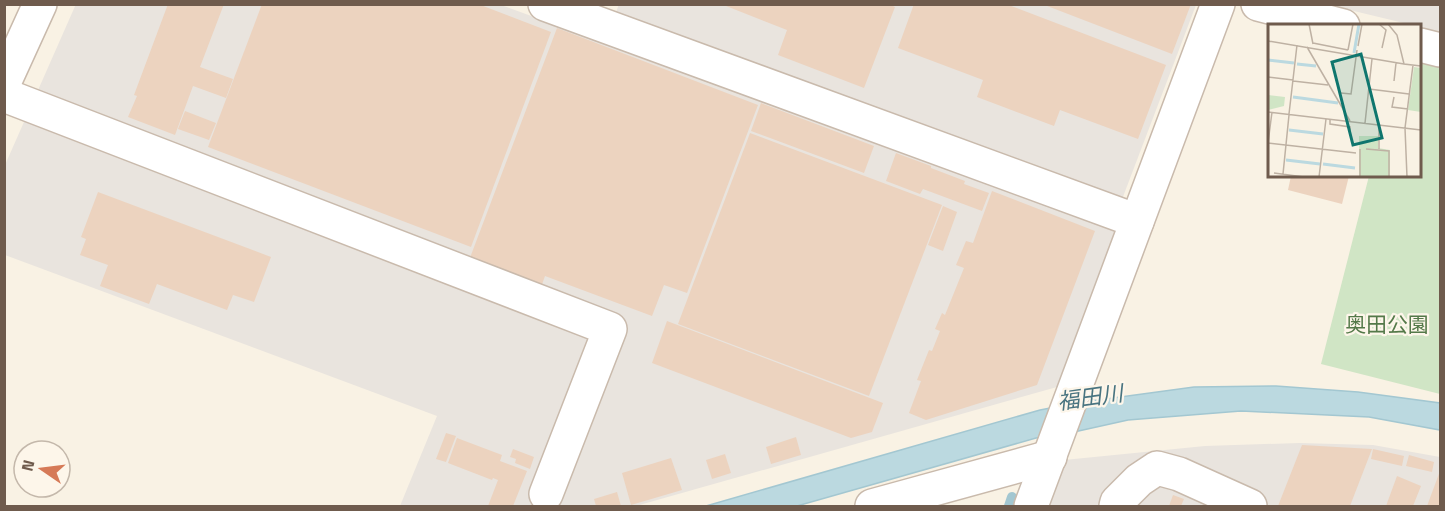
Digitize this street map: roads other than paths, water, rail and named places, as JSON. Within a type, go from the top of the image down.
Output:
[{"type":"street","points":[[4,83],[40,4]]},
{"type":"street","points":[[544,4],[597,14],[1137,221]]},
{"type":"street","points":[[1031,507],[1218,4]]},
{"type":"street","points":[[1258,4],[1334,24]]},
{"type":"street","points":[[1421,45],[1440,50]]},
{"type":"street","points":[[4,95],[610,329],[546,494]]},
{"type":"street","points":[[872,507],[1051,453]]},
{"type":"street","points":[[1116,507],[1117,502],[1139,480],[1157,468],[1179,474],[1250,507]]},
{"type":"water","points":[[1276,386],[1358,392],[1440,403],[1440,430],[1369,417],[1241,411],[1128,420],[1036,438],[797,506],[706,506],[1040,410],[1194,387]]},
{"type":"waterway","points":[[1009,506],[1012,497]]},
{"type":"park label","name":"奥田公園","points":[[1387,324]]},
{"type":"water label","name":"福田川","points":[[1090,397]]}]
